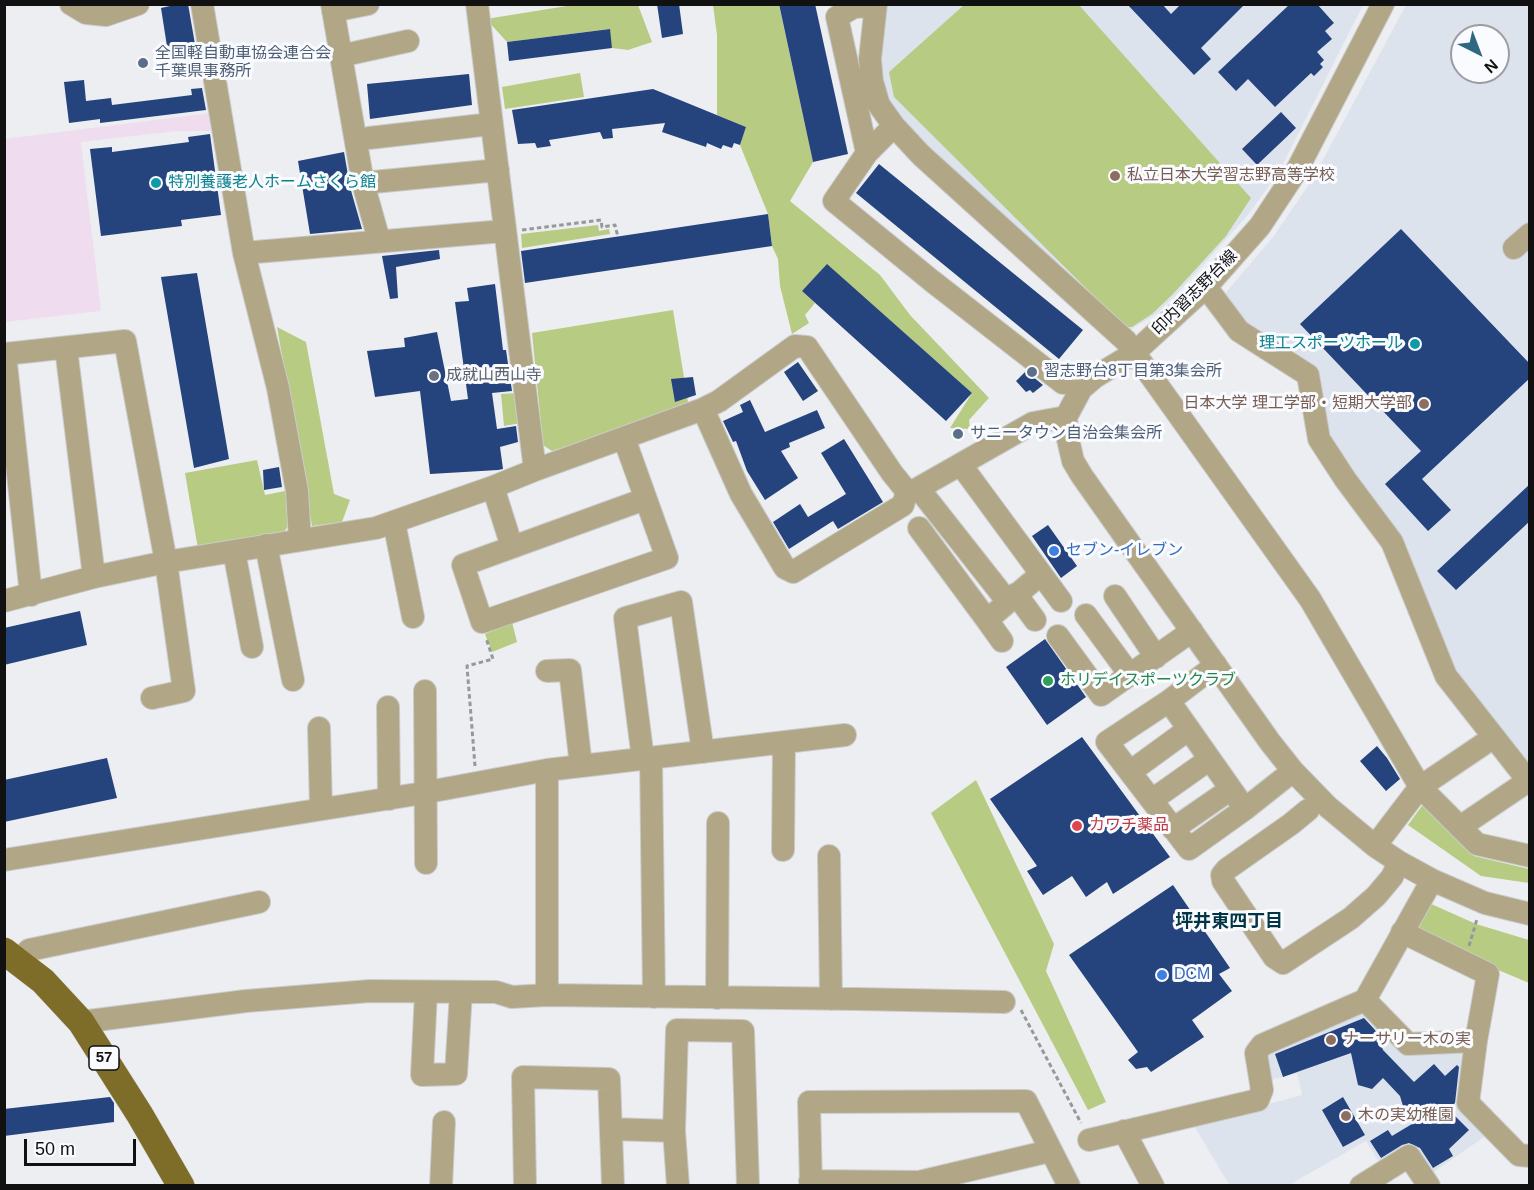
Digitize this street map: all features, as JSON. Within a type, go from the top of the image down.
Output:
[{"type":"main road","name":"57","points":[[12,956],[43,981],[81,1022],[181,1185]]},
{"type":"street","points":[[71,4],[86,13],[106,15],[138,4]]},
{"type":"street","points":[[202,4],[244,253],[278,388],[297,491],[300,540]]},
{"type":"street","points":[[368,4],[332,8],[363,183],[379,240]]},
{"type":"street","points":[[477,4],[491,124],[509,231],[536,470]]},
{"type":"street","name":"印内習志野台線","points":[[1066,417],[1080,389],[1134,353],[1206,287],[1260,226],[1297,170],[1383,4]]},
{"type":"street","points":[[867,153],[837,16],[854,7],[876,5],[870,59],[872,81],[879,105],[894,126],[921,154],[1126,341],[1310,599],[1420,787],[1477,844],[1530,856]]},
{"type":"street","points":[[340,56],[408,41]]},
{"type":"street","points":[[369,138],[491,124]]},
{"type":"street","points":[[894,126],[867,153],[834,201],[932,281],[1064,383]]},
{"type":"street","points":[[363,183],[498,170]]},
{"type":"street","points":[[244,253],[509,231]]},
{"type":"street","points":[[1206,287],[1239,331],[1308,375],[1319,439],[1345,480],[1392,542],[1446,676],[1529,782],[1460,827]]},
{"type":"street","points":[[31,595],[5,354],[125,341],[166,562],[184,691],[152,698]]},
{"type":"street","points":[[4,601],[94,577],[166,562],[376,528],[703,410],[795,346],[807,347],[892,473],[913,490],[1035,620]]},
{"type":"street","points":[[66,348],[94,577]]},
{"type":"street","points":[[703,410],[741,495],[784,568],[793,572],[903,505],[913,490],[1033,423],[1066,417],[1065,426],[1069,449],[1082,476],[1270,742],[1293,771],[1328,807],[1399,862],[1432,880],[1485,903],[1530,914]]},
{"type":"street","points":[[624,438],[667,558],[482,622],[463,565],[645,499]]},
{"type":"street","points":[[961,465],[1061,601]]},
{"type":"street","points":[[494,487],[512,547]]},
{"type":"street","points":[[394,522],[413,617]]},
{"type":"street","points":[[920,528],[1002,640]]},
{"type":"street","points":[[266,545],[293,680]]},
{"type":"street","points":[[234,550],[252,647]]},
{"type":"street","points":[[987,620],[1041,574]]},
{"type":"street","points":[[1115,596],[1156,657]]},
{"type":"street","points":[[654,997],[647,759],[625,618],[681,602],[703,752]]},
{"type":"street","points":[[1086,615],[1130,675]]},
{"type":"street","points":[[1058,636],[1101,695],[1192,631]]},
{"type":"street","points":[[1216,665],[1169,701],[1107,742],[1189,849],[1293,771]]},
{"type":"street","points":[[547,671],[570,670],[581,766]]},
{"type":"street","points":[[425,691],[426,863]]},
{"type":"street","points":[[1169,701],[1245,809]]},
{"type":"street","points":[[388,707],[389,799]]},
{"type":"street","points":[[319,728],[321,809]]},
{"type":"street","points":[[1130,772],[1189,729]]},
{"type":"street","points":[[4,860],[427,793],[547,771],[845,735]]},
{"type":"street","points":[[1376,846],[1420,787],[1494,737]]},
{"type":"street","points":[[783,850],[784,742]]},
{"type":"street","points":[[1152,800],[1210,759]]},
{"type":"street","points":[[547,771],[548,995]]},
{"type":"street","points":[[1173,829],[1231,789]]},
{"type":"street","points":[[1300,817],[1227,869],[1222,875],[1223,881],[1274,957],[1283,963],[1351,918],[1376,896],[1392,877],[1399,862]]},
{"type":"street","points":[[717,998],[718,823]]},
{"type":"street","points":[[829,856],[831,999]]},
{"type":"street","points":[[1089,1140],[1258,1100],[1262,1090],[1256,1053],[1262,1045],[1365,1000],[1432,880]]},
{"type":"street","points":[[12,956],[29,950],[259,902]]},
{"type":"street","points":[[1402,932],[1488,974],[1468,1103],[1519,1155],[1530,1156]]},
{"type":"street","points":[[81,1022],[246,1001],[370,991],[496,992],[512,997],[548,995],[1004,1002]]},
{"type":"street","points":[[426,992],[422,1076],[456,1074],[461,992]]},
{"type":"street","points":[[1365,1000],[1408,1044],[1476,1041]]},
{"type":"street","points":[[678,1185],[675,1131],[677,1030],[742,1031],[748,1185]]},
{"type":"street","points":[[525,1185],[524,1077],[609,1079],[613,1185]]},
{"type":"street","points":[[1050,1151],[919,1182],[810,1183],[809,1102],[1026,1101],[1069,1185]]},
{"type":"street","points":[[441,1185],[444,1122]]},
{"type":"street","points":[[611,1129],[675,1131]]},
{"type":"street","points":[[1124,1131],[1153,1185]]},
{"type":"street","points":[[1361,1185],[1409,1156],[1429,1185]]},
{"type":"path","points":[[509,231],[601,220],[602,227],[615,225],[618,237]]},
{"type":"path","points":[[476,783],[467,666],[493,659],[482,622]]},
{"type":"path","points":[[1468,947],[1477,919]]},
{"type":"path","points":[[1004,1002],[1017,1002],[1089,1140]]},
{"type":"shaded area","name":"私立日本大学習志野高等学校","points":[[885,5],[1363,5],[1284,162],[1266,190],[1247,216],[1174,297],[1155,315],[1131,329],[1124,328],[939,161],[886,100],[877,52]]},
{"type":"shaded area","name":"日本大学 理工学部・短期大学部","points":[[1406,5],[1529,5],[1529,774],[1453,673],[1323,437],[1312,372],[1244,326],[1223,296],[1273,237],[1312,180]]},
{"type":"shaded area","points":[[211,113],[213,131],[177,131],[81,142],[101,311],[5,322],[4,139]]},
{"type":"shaded area","name":"木の実幼稚園","points":[[1366,1011],[1402,1053],[1464,1049],[1487,1135],[1428,1176],[1382,1167],[1366,1141],[1289,1185],[1230,1186],[1193,1124],[1302,1095],[1297,1073],[1267,1081],[1267,1051]]},
{"type":"green space","points":[[573,5],[638,5],[652,42],[628,50],[612,48],[609,29],[507,42],[486,19]]},
{"type":"green space","points":[[713,5],[779,5],[813,162],[790,201],[880,275],[910,315],[989,398],[969,420],[970,429],[950,428],[972,393],[827,265],[802,291],[815,303],[805,315],[809,323],[792,334],[780,286],[778,259],[772,246],[768,214],[740,145],[746,127],[717,115],[717,35]]},
{"type":"green space","name":"私立日本大学習志野高等学校","points":[[964,5],[1079,5],[1251,198],[1226,236],[1172,295],[1152,314],[1132,327],[1125,327],[894,97],[889,72]]},
{"type":"green space","points":[[580,73],[584,97],[505,109],[502,87]]},
{"type":"green space","points":[[598,225],[599,231],[609,229],[610,234],[522,248],[521,234]]},
{"type":"green space","points":[[673,310],[689,408],[552,451],[543,445],[532,333]]},
{"type":"green space","points":[[277,327],[306,342],[334,494],[350,500],[342,522],[312,526]]},
{"type":"green space","points":[[518,393],[521,423],[504,426],[501,394]]},
{"type":"green space","points":[[257,460],[265,495],[290,490],[289,524],[283,534],[198,549],[185,473]]},
{"type":"green space","points":[[512,622],[517,642],[492,652],[485,634]]},
{"type":"green space","points":[[976,780],[1054,944],[1046,971],[1106,1102],[1088,1110],[931,813]]},
{"type":"green space","points":[[1424,803],[1474,856],[1529,869],[1529,883],[1481,876],[1408,825]]},
{"type":"green space","points":[[1429,903],[1476,924],[1529,940],[1529,983],[1411,933]]},
{"type":"building","points":[[188,4],[199,67],[171,72],[161,8]]},
{"type":"building","points":[[657,4],[679,4],[683,34],[662,38]]},
{"type":"building","points":[[779,4],[815,4],[848,154],[813,162]]},
{"type":"building","points":[[1127,4],[1162,4],[1171,14],[1181,4],[1245,4],[1201,48],[1211,59],[1194,75]]},
{"type":"building","points":[[1290,4],[1317,4],[1334,23],[1325,31],[1332,39],[1317,52],[1324,60],[1320,64],[1323,67],[1314,76],[1311,73],[1275,107],[1248,79],[1236,91],[1218,72]]},
{"type":"building","points":[[610,29],[612,48],[509,61],[507,42]]},
{"type":"building","points":[[469,74],[472,105],[370,119],[367,84]]},
{"type":"building","points":[[84,80],[86,101],[111,98],[112,105],[192,95],[191,89],[202,88],[206,110],[100,123],[100,119],[69,123],[64,82]]},
{"type":"building","points":[[653,89],[746,127],[740,145],[734,143],[732,148],[723,145],[721,149],[707,143],[706,147],[662,132],[665,123],[612,129],[613,138],[603,139],[600,132],[549,140],[551,146],[537,148],[535,143],[518,144],[512,110]]},
{"type":"building","points":[[1281,112],[1296,128],[1257,165],[1242,149]]},
{"type":"building","name":"特別養護老人ホームさくら館","points":[[210,134],[221,215],[181,220],[182,226],[101,236],[90,149],[112,147],[112,152],[189,142],[188,137]]},
{"type":"building","points":[[344,152],[350,187],[362,229],[310,234],[298,161]]},
{"type":"building","points":[[879,164],[1083,330],[1059,359],[856,193]]},
{"type":"building","points":[[768,214],[772,246],[525,283],[521,251]]},
{"type":"building","name":"理工スポーツホール","points":[[1401,229],[1530,364],[1530,378],[1422,479],[1451,510],[1428,531],[1385,484],[1421,451],[1300,324]]},
{"type":"building","points":[[439,250],[440,259],[396,267],[398,298],[390,299],[382,256]]},
{"type":"building","points":[[827,264],[972,393],[946,421],[802,291]]},
{"type":"building","points":[[197,273],[229,459],[194,468],[161,277]]},
{"type":"building","points":[[495,284],[503,350],[506,350],[512,391],[492,393],[497,429],[516,426],[518,442],[500,447],[503,469],[430,474],[420,391],[375,397],[367,351],[405,347],[404,338],[437,332],[451,401],[468,399],[455,302],[469,301],[467,288]]},
{"type":"building","points":[[798,362],[818,391],[803,401],[784,372]]},
{"type":"building","name":"習志野台8丁目第3集会所","points":[[1026,371],[1043,385],[1033,393],[1030,390],[1026,392],[1016,381]]},
{"type":"building","points":[[693,377],[696,395],[675,402],[671,379]]},
{"type":"building","points":[[750,400],[765,432],[817,410],[825,428],[789,443],[790,447],[781,451],[798,478],[765,500],[747,471],[736,441],[733,442],[723,421],[743,412],[740,405]]},
{"type":"building","points":[[844,439],[883,502],[838,529],[833,521],[789,549],[773,522],[800,504],[808,517],[846,494],[821,453]]},
{"type":"building","points":[[279,467],[282,487],[264,490],[263,470]]},
{"type":"building","points":[[1530,484],[1530,521],[1456,590],[1437,571]]},
{"type":"building","name":"セブン-イレブン","points":[[1048,525],[1077,566],[1061,578],[1032,536]]},
{"type":"building","points":[[80,611],[87,645],[4,665],[4,628]]},
{"type":"building","name":"ホリデイスポーツクラブ","points":[[1045,639],[1086,697],[1047,725],[1006,667]]},
{"type":"building","points":[[1082,737],[1170,857],[1113,894],[1107,882],[1086,897],[1072,876],[1043,895],[1027,871],[1037,866],[990,799]]},
{"type":"building","points":[[1377,746],[1400,779],[1386,791],[1360,761]]},
{"type":"building","points":[[107,758],[117,798],[4,822],[4,780]]},
{"type":"building","points":[[1173,885],[1230,968],[1219,974],[1232,991],[1192,1020],[1204,1037],[1151,1072],[1147,1067],[1136,1069],[1128,1060],[1138,1052],[1069,955]]},
{"type":"building","points":[[1364,1018],[1375,1030],[1383,1050],[1414,1082],[1434,1064],[1445,1076],[1457,1065],[1459,1067],[1455,1103],[1448,1109],[1469,1130],[1449,1149],[1453,1156],[1433,1168],[1420,1148],[1409,1143],[1381,1158],[1370,1141],[1388,1130],[1392,1136],[1417,1121],[1403,1106],[1400,1096],[1383,1078],[1372,1089],[1358,1085],[1351,1053],[1283,1077],[1275,1054]]},
{"type":"building","points":[[110,1097],[114,1103],[114,1122],[4,1136],[4,1109]]},
{"type":"building","points":[[1343,1097],[1365,1135],[1343,1147],[1322,1110]]},
{"type":"place","name":"全国軽自動車協会連合会 千葉県事務所","points":[[143,63]]},
{"type":"place","name":"私立日本大学習志野高等学校","points":[[1115,176]]},
{"type":"place","name":"特別養護老人ホームさくら館","points":[[156,183]]},
{"type":"place","name":"理工スポーツホール","points":[[1415,344]]},
{"type":"place","name":"習志野台8丁目第3集会所","points":[[1032,372]]},
{"type":"place","name":"成就山西山寺","points":[[434,376]]},
{"type":"place","name":"日本大学 理工学部・短期大学部","points":[[1424,404]]},
{"type":"place","name":"サニータウン自治会集会所","points":[[958,434]]},
{"type":"place","name":"セブン-イレブン","points":[[1054,551]]},
{"type":"place","name":"ホリデイスポーツクラブ","points":[[1048,681]]},
{"type":"place","name":"カワチ薬品","points":[[1077,826]]},
{"type":"place","name":"DCM","points":[[1162,975]]},
{"type":"place","name":"ナーサリー木の実","points":[[1331,1040]]},
{"type":"place","name":"木の実幼稚園","points":[[1346,1116]]},
{"type":"district","name":"坪井東四丁目","points":[[1229,922]]}]
